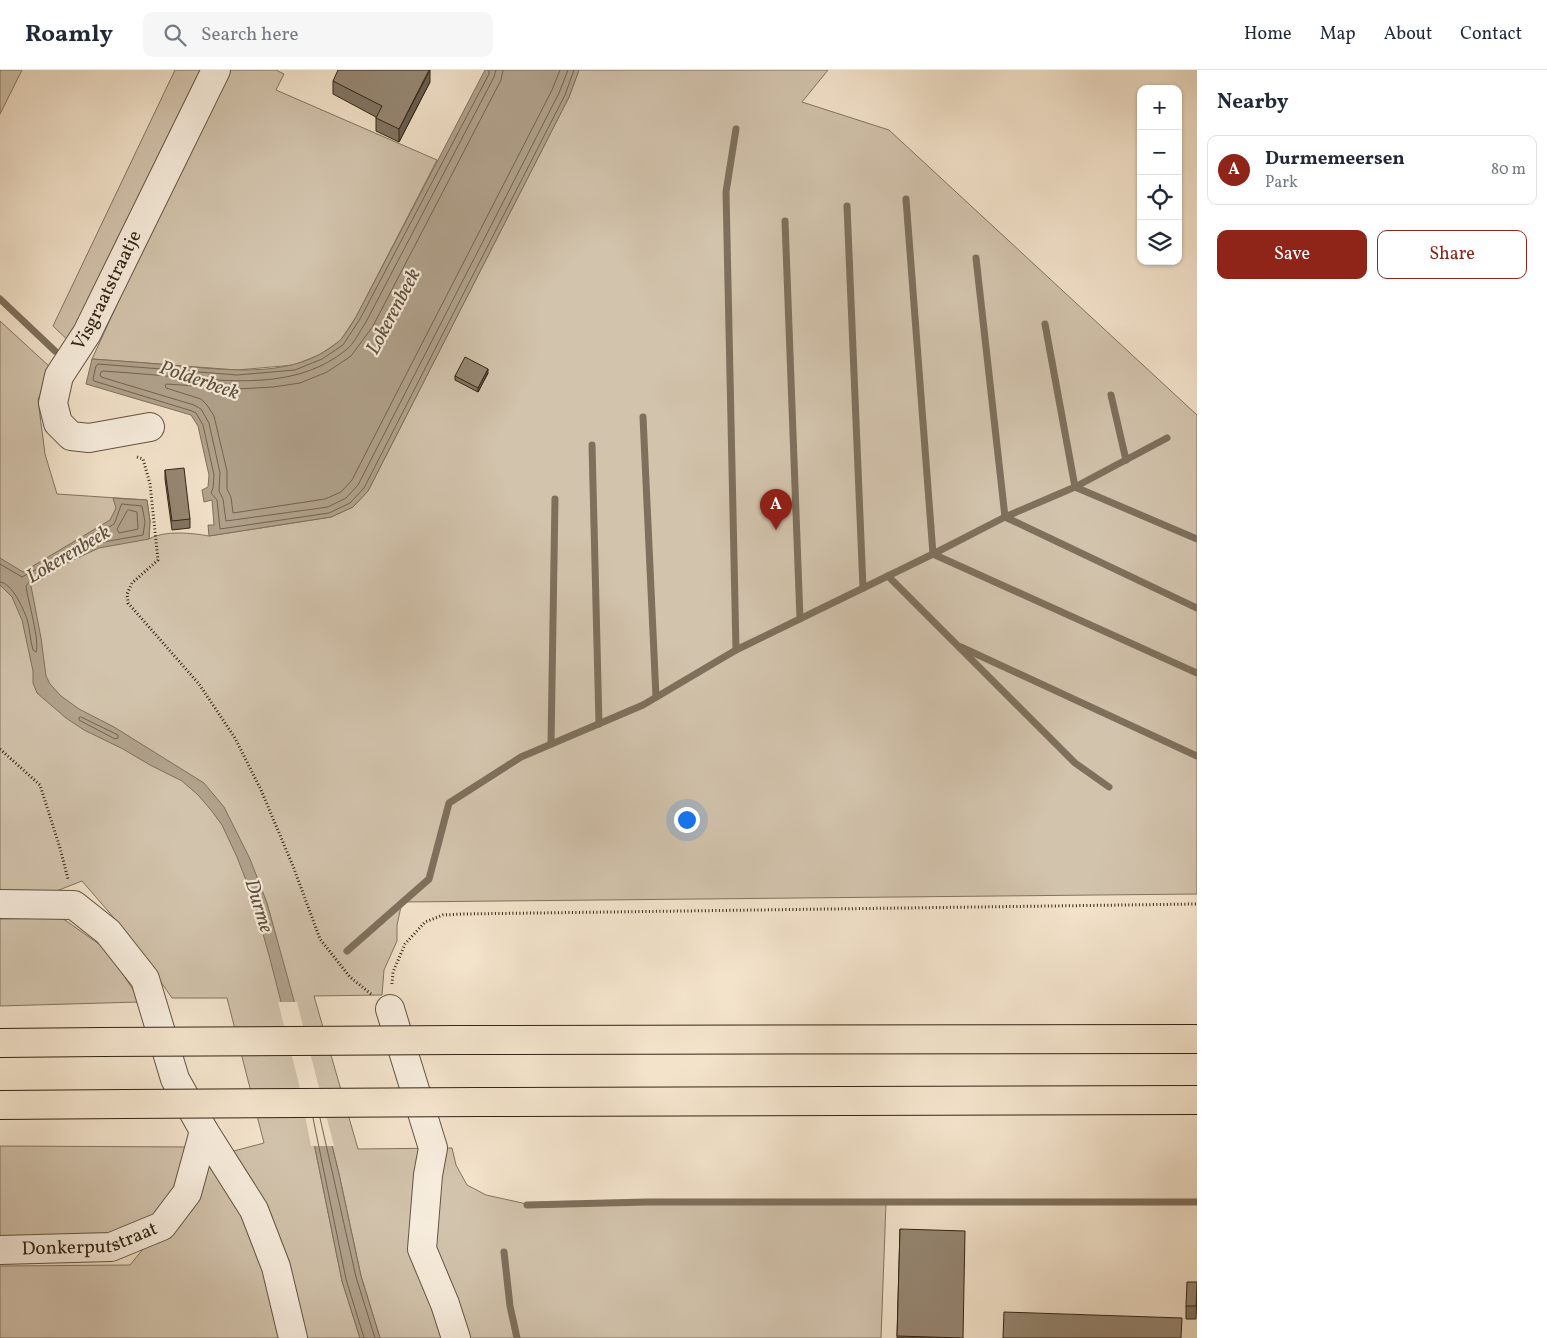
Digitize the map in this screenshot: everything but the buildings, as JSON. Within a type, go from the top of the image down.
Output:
[{"type":"highway","points":[[0,1042],[1197,1039]]},
{"type":"highway","points":[[0,1104],[1197,1100]]},
{"type":"street","name":"Visgraatstraatje","points":[[150,427],[89,438],[71,436],[58,423],[53,404],[59,376],[87,332],[216,70]]},
{"type":"street","points":[[0,904],[74,905],[108,932],[145,979],[175,1079],[204,1131],[254,1210],[276,1267],[293,1338]]},
{"type":"street","points":[[390,1009],[433,1148],[428,1175],[422,1249],[445,1304],[456,1338]]},
{"type":"street","name":"Donkerputstraat","points":[[0,1250],[111,1247],[162,1226],[187,1192],[204,1131]]},
{"type":"path","points":[[150,484],[158,560],[132,583],[127,594],[128,603],[199,684],[235,738],[262,790],[290,857],[320,939],[350,977],[390,1009]]},
{"type":"path","points":[[0,749],[40,785],[60,848],[74,905]]},
{"type":"path","points":[[390,1009],[393,972],[405,944],[425,922],[443,915],[1197,904]]},
{"type":"shaded area","points":[[0,70],[22,70],[0,114]]},
{"type":"shaded area","points":[[175,70],[205,70],[73,345],[53,326]]},
{"type":"shaded area","points":[[225,70],[276,70],[284,74],[276,90],[437,160],[356,317],[340,341],[319,355],[294,365],[237,370],[92,359]]},
{"type":"shaded area","points":[[579,70],[828,70],[802,102],[889,130],[1197,415],[1197,894],[402,902],[397,925],[397,941],[384,970],[382,995],[314,996],[358,1149],[452,1148],[456,1165],[467,1185],[486,1195],[527,1204],[646,1202],[886,1203],[881,1338],[380,1338],[361,1276],[317,1084],[302,1084],[342,1281],[360,1338],[0,1338],[0,1266],[130,1265],[162,1226],[196,1161],[264,1143],[227,998],[172,998],[127,933],[82,881],[54,892],[0,891],[0,321],[50,367],[38,400],[45,454],[57,494],[147,500],[150,521],[149,539],[171,533],[209,536],[331,517],[353,507],[368,491],[569,97]]},
{"type":"shaded area","points":[[62,918],[106,949],[138,997],[138,1002],[0,1006],[0,919]]},
{"type":"shaded area","points":[[0,1146],[195,1147],[170,1203],[124,1234],[0,1244]]},
{"type":"water","name":"Lokerenbeek","points":[[485,70],[579,70],[569,97],[368,491],[353,507],[331,517],[209,536],[208,525],[214,525],[212,500],[204,502],[202,490],[208,487],[209,475],[198,426],[191,415],[86,384],[92,359],[220,369],[262,369],[302,362],[321,354],[338,342],[356,317]]},
{"type":"water","points":[[113,498],[147,500],[150,521],[149,539],[99,548],[71,561],[31,586],[46,676],[50,684],[61,696],[79,709],[114,727],[204,783],[224,807],[250,859],[267,903],[317,1084],[361,1276],[380,1338],[360,1338],[342,1281],[302,1084],[270,959],[254,901],[222,825],[198,795],[182,781],[84,730],[66,718],[37,693],[33,683],[33,671],[22,620],[12,597],[0,585],[0,558],[23,572],[110,520],[116,508]]},
{"type":"pier","points":[[278,1002],[297,1002],[334,1146],[311,1146],[299,1084]]},
{"type":"waterway","points":[[347,951],[429,879],[449,803],[521,757],[643,705],[736,650],[726,192],[736,129]]},
{"type":"waterway","points":[[906,199],[933,554],[1197,673]]},
{"type":"waterway","points":[[847,206],[863,588]]},
{"type":"waterway","points":[[785,221],[800,619]]},
{"type":"waterway","points":[[976,258],[1005,517],[1197,608]]},
{"type":"waterway","name":"Polderbeek","points":[[0,299],[55,351]]},
{"type":"waterway","points":[[1045,324],[1075,487],[1197,539]]},
{"type":"waterway","points":[[1111,395],[1126,460]]},
{"type":"waterway","points":[[643,417],[656,697]]},
{"type":"waterway","points":[[736,650],[1005,517],[1075,487],[1167,438]]},
{"type":"waterway","points":[[592,445],[599,724]]},
{"type":"waterway","points":[[551,744],[555,499]]},
{"type":"waterway","points":[[888,576],[1075,763],[1109,787]]},
{"type":"waterway","points":[[961,647],[1197,756]]},
{"type":"waterway","points":[[527,1205],[646,1202],[1197,1202]]},
{"type":"waterway","points":[[504,1252],[510,1306],[517,1338]]},
{"type":"place","name":"Durmemeersen","points":[[776,530]]},
{"type":"water label","name":"Durme","points":[[258,906]]}]
